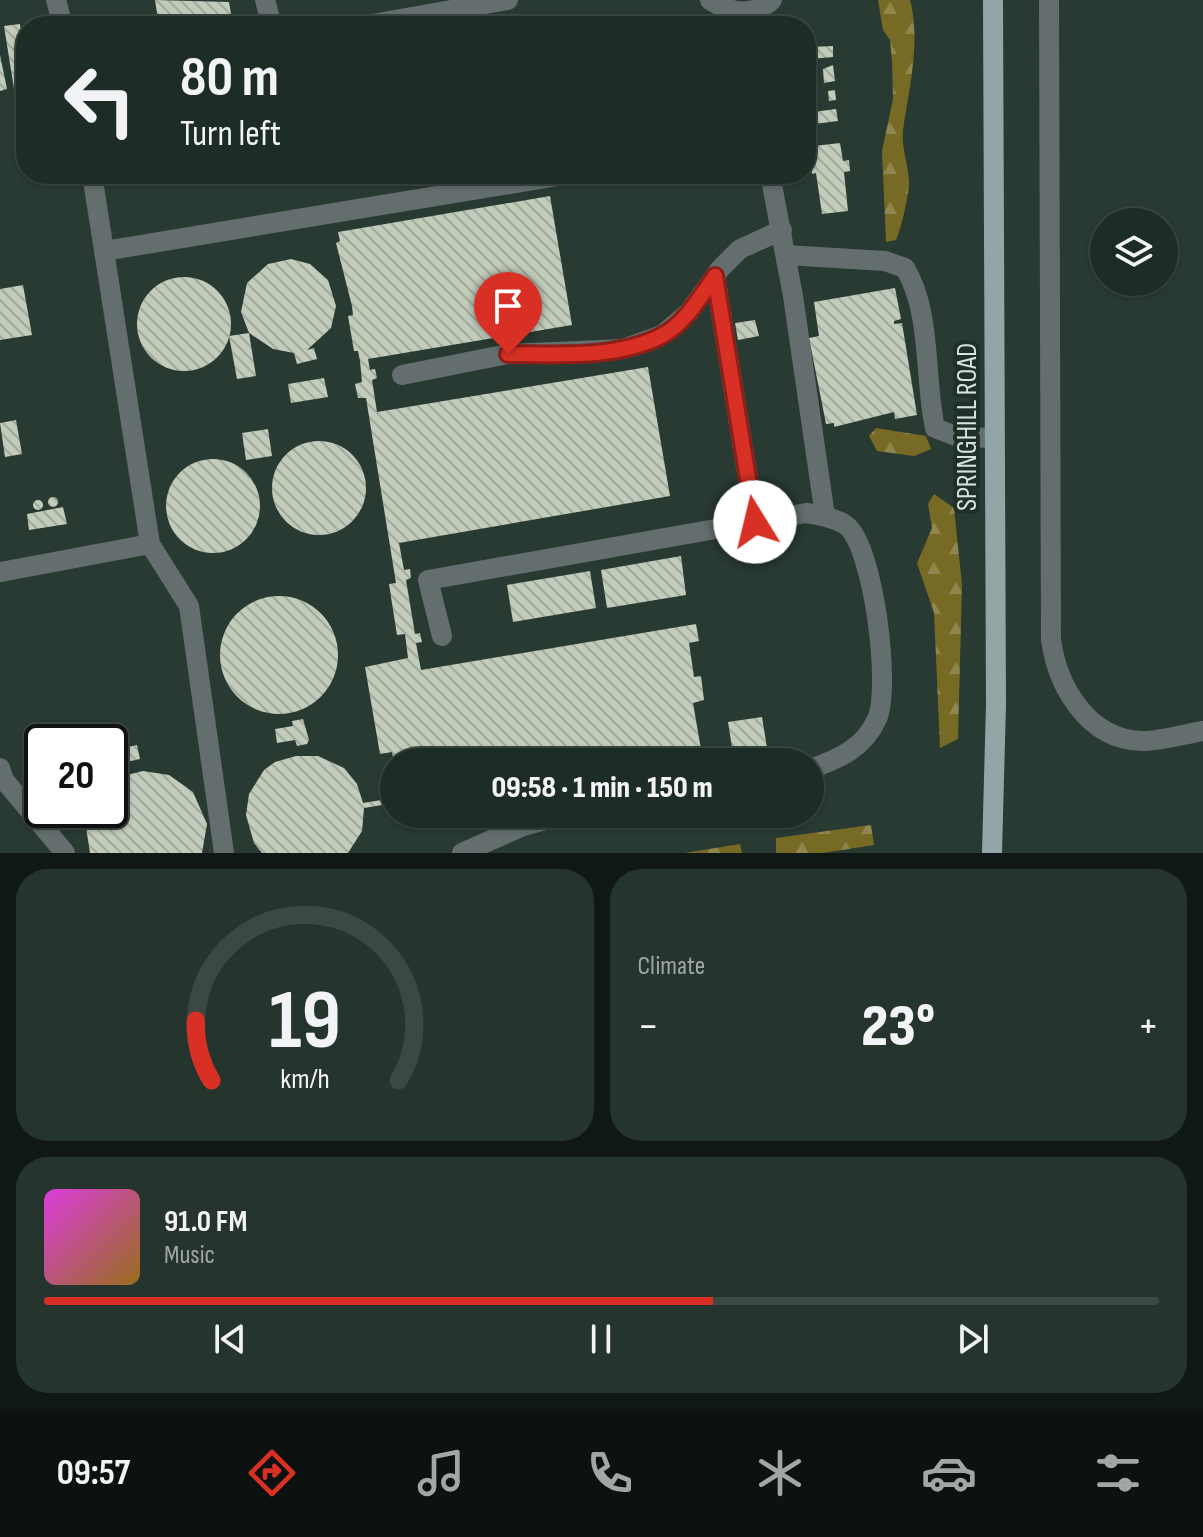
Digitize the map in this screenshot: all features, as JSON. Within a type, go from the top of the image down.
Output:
[{"type":"main road","name":"SPRINGHILL ROAD","points":[[992,853],[996,704],[993,0]]},
{"type":"lane","points":[[418,16],[508,0]]},
{"type":"lane","points":[[710,0],[737,16]]},
{"type":"lane","points":[[746,16],[772,0]]},
{"type":"lane","points":[[1049,0],[1051,639],[1055,666],[1063,686],[1078,707],[1123,738],[1143,741],[1203,731]]},
{"type":"lane","points":[[94,184],[150,544],[189,606],[224,853]]},
{"type":"lane","points":[[104,251],[509,184]]},
{"type":"lane","points":[[772,184],[786,255],[825,516]]},
{"type":"lane","points":[[402,375],[508,354],[623,349],[662,335],[689,312],[715,276],[740,249],[782,230]]},
{"type":"lane","points":[[786,255],[885,261],[905,268],[912,279],[922,322],[935,428],[958,437],[995,438]]},
{"type":"lane","points":[[715,276],[755,522]]},
{"type":"lane","points":[[442,636],[428,580],[806,513],[825,516],[848,527],[862,551],[880,648],[882,695],[879,714],[861,742],[844,756],[824,764]]},
{"type":"lane","points":[[0,572],[150,544]]},
{"type":"lane","points":[[0,768],[4,780],[65,853]]},
{"type":"lane","points":[[462,853],[518,828]]},
{"type":"green space","points":[[878,0],[910,0],[914,32],[913,65],[903,136],[908,193],[896,240],[886,242],[882,151],[893,99],[892,61],[890,40],[883,30]]},
{"type":"green space","points":[[876,428],[926,436],[931,449],[914,456],[877,451],[869,436]]},
{"type":"green space","points":[[934,494],[954,508],[962,585],[958,739],[940,748],[934,613],[917,563],[932,528],[928,504]]},
{"type":"green space","points":[[871,825],[874,845],[823,853],[776,853],[776,838]]},
{"type":"green space","points":[[740,844],[742,853],[684,853]]},
{"type":"building","points":[[155,0],[229,2],[231,16],[157,16]]},
{"type":"building","points":[[16,24],[16,89],[14,89],[4,26]]},
{"type":"building","points":[[833,46],[833,57],[816,58],[816,47]]},
{"type":"building","points":[[0,55],[7,89],[0,91]]},
{"type":"building","points":[[833,65],[835,81],[824,83],[823,69]]},
{"type":"building","points":[[835,90],[836,100],[829,101],[828,91]]},
{"type":"building","points":[[836,109],[838,121],[816,124],[816,112]]},
{"type":"building","points":[[840,143],[843,161],[849,160],[850,171],[844,172],[848,211],[822,214],[816,146]]},
{"type":"building","points":[[550,196],[572,325],[368,359],[370,370],[375,369],[377,378],[372,380],[377,412],[648,367],[670,496],[399,543],[404,570],[410,569],[411,578],[406,580],[415,634],[420,633],[422,642],[416,643],[421,670],[696,624],[699,641],[689,643],[694,677],[701,676],[704,700],[693,703],[701,748],[380,748],[380,754],[365,667],[408,658],[405,634],[397,635],[389,584],[396,583],[366,398],[358,398],[355,384],[362,382],[360,361],[358,351],[354,351],[348,316],[353,315],[352,306],[336,243],[340,241],[338,232]]},
{"type":"building","points":[[291,259],[310,264],[328,280],[336,306],[331,328],[307,350],[314,348],[317,359],[297,364],[294,353],[273,349],[249,333],[241,312],[247,283],[268,264]]},
{"type":"building","points":[[184,277],[202,281],[217,291],[227,306],[231,324],[227,342],[217,357],[202,367],[184,371],[166,367],[151,357],[141,342],[137,324],[141,306],[151,291],[166,281]]},
{"type":"building","points":[[23,285],[32,335],[0,340],[0,289]]},
{"type":"building","points":[[895,288],[901,319],[894,321],[894,324],[902,323],[917,415],[895,419],[894,412],[834,427],[834,423],[826,424],[809,338],[819,336],[814,302]]},
{"type":"building","points":[[755,320],[759,336],[738,340],[735,323]]},
{"type":"building","points":[[249,333],[256,376],[237,379],[229,336]]},
{"type":"building","points":[[324,378],[328,397],[291,403],[288,384]]},
{"type":"building","points":[[16,420],[22,454],[5,457],[0,423]]},
{"type":"building","points":[[268,429],[272,456],[246,460],[242,433]]},
{"type":"building","points":[[319,441],[337,444],[352,455],[363,470],[366,488],[363,506],[352,521],[337,532],[319,535],[301,532],[286,521],[275,506],[272,488],[275,470],[286,455],[301,444]]},
{"type":"building","points":[[213,459],[231,462],[246,473],[257,488],[260,506],[257,524],[246,539],[231,550],[213,553],[195,550],[180,539],[169,524],[166,506],[169,488],[180,473],[195,462]]},
{"type":"building","points":[[53,497],[58,502],[53,507],[48,502]]},
{"type":"building","points":[[38,500],[43,505],[38,510],[33,505]]},
{"type":"building","points":[[63,507],[67,524],[29,530],[27,514]]},
{"type":"building","points":[[681,556],[686,595],[607,608],[601,570]]},
{"type":"building","points":[[590,571],[596,608],[513,622],[507,585]]},
{"type":"building","points":[[279,596],[302,601],[321,613],[333,632],[338,655],[333,678],[321,697],[302,709],[279,714],[256,709],[237,697],[225,678],[220,655],[225,632],[237,613],[256,601]]},
{"type":"building","points":[[762,717],[767,748],[732,748],[728,722]]},
{"type":"building","points":[[303,719],[309,740],[307,744],[297,746],[295,740],[277,743],[275,729],[293,726],[292,721]]},
{"type":"building","points":[[137,745],[140,759],[128,762],[128,747]]},
{"type":"building","points":[[296,756],[318,756],[344,768],[357,784],[363,803],[380,800],[380,805],[364,808],[362,831],[348,853],[262,853],[254,843],[246,815],[249,794],[264,770],[275,762]]},
{"type":"building","points":[[143,771],[169,775],[193,792],[207,824],[202,853],[90,853],[86,828],[128,828],[128,775]]},
{"type":"route","points":[[508,354],[623,349],[662,335],[689,312],[715,276],[755,522]]}]
